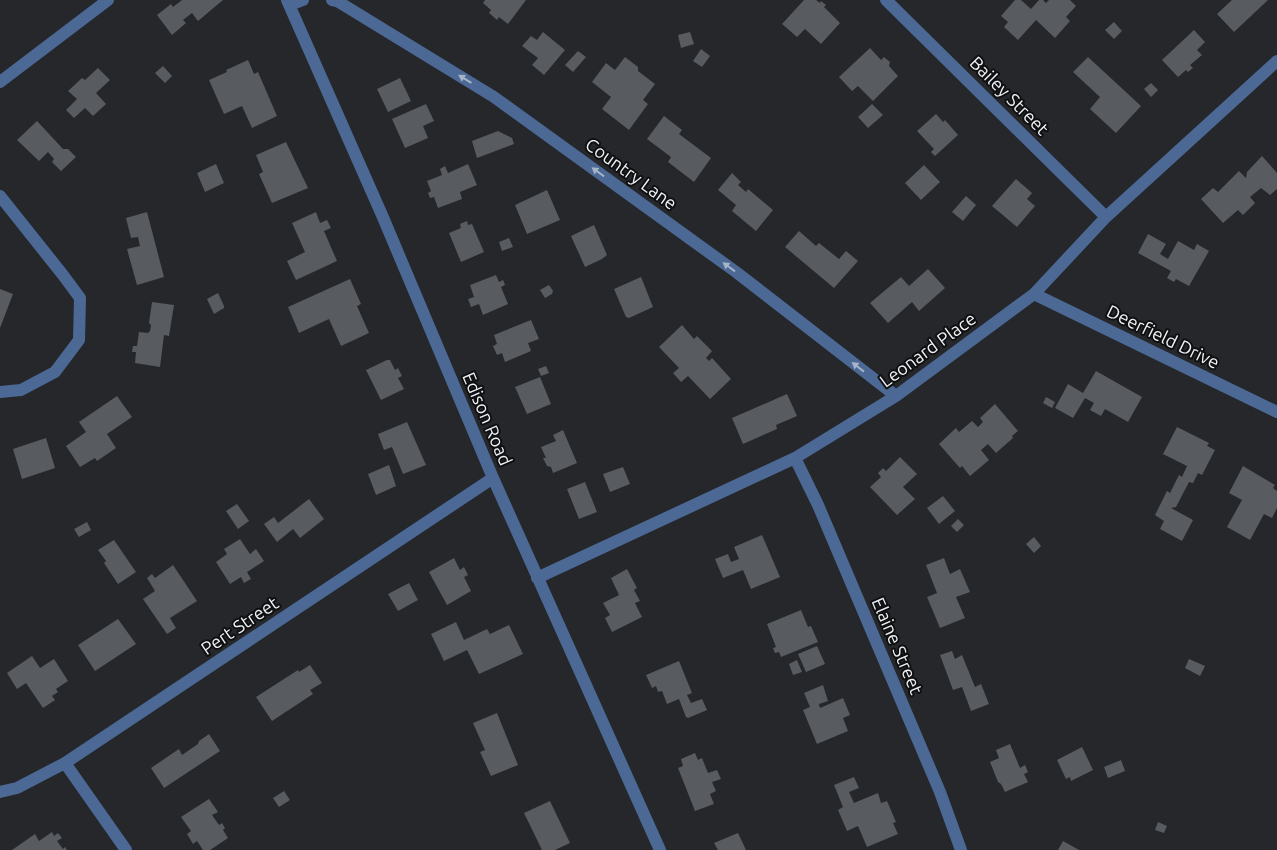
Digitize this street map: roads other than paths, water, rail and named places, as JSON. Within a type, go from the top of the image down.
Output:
[{"type":"street","points":[[0,82],[108,0]]},
{"type":"street","points":[[289,2],[303,0]]},
{"type":"street","name":"Country Lane","points":[[332,0],[337,1],[494,97],[736,272],[896,396]]},
{"type":"street","name":"Bailey Street","points":[[886,0],[1106,217]]},
{"type":"street","name":"Edison Road","points":[[289,2],[382,215],[493,478],[660,850]]},
{"type":"street","name":"Leonard Place","points":[[537,578],[795,458],[896,396],[1034,294],[1106,217],[1277,61]]},
{"type":"street","points":[[0,196],[80,298],[79,340],[55,372],[20,390],[0,392]]},
{"type":"street","name":"Deerfield Drive","points":[[1034,294],[1277,412]]},
{"type":"street","name":"Elaine Street","points":[[795,458],[818,505],[932,774],[962,850]]},
{"type":"street","name":"Pert Street","points":[[0,792],[17,788],[65,764],[493,478]]},
{"type":"street","points":[[65,764],[126,850]]}]
